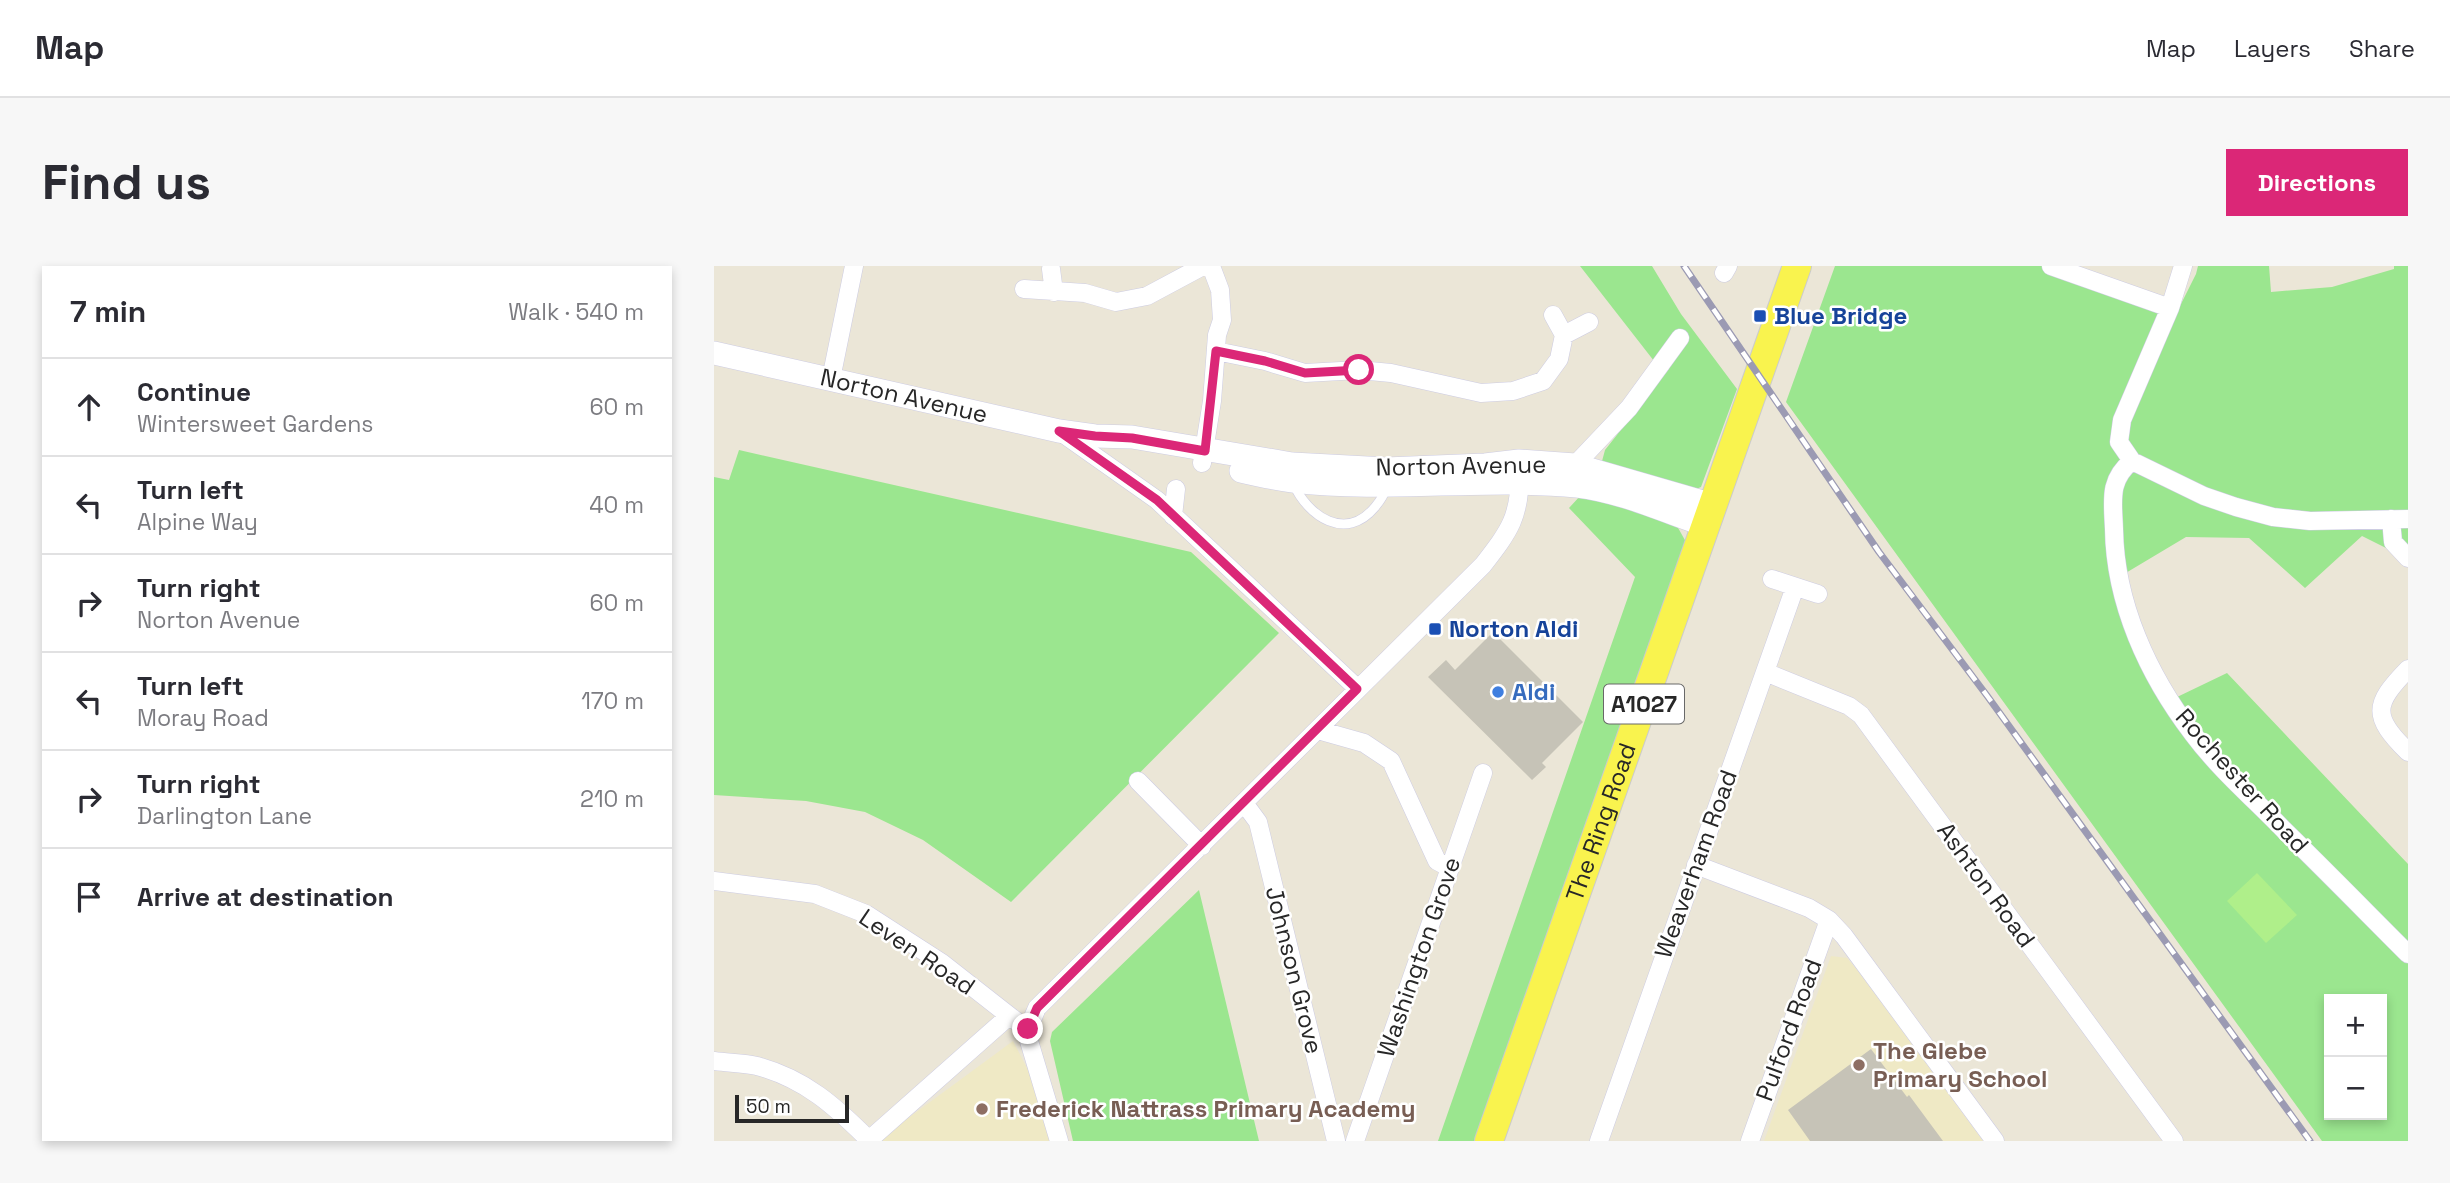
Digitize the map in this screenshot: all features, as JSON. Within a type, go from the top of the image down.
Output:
[{"type":"main road","name":"The Ring Road","points":[[1489,1141],[1797,266]]},
{"type":"street","points":[[831,379],[854,266]]},
{"type":"street","points":[[1024,289],[1085,293],[1116,302],[1147,296],[1203,266]]},
{"type":"street","points":[[1204,457],[1217,335],[1222,320],[1222,304],[1211,266]]},
{"type":"street","points":[[2050,266],[2170,308]]},
{"type":"street","points":[[2183,266],[2170,308],[2122,420],[2119,442],[2132,461],[2204,496],[2273,517],[2310,521],[2400,519],[2393,542],[2408,558]]},
{"type":"street","points":[[1051,269],[1054,292]]},
{"type":"street","points":[[1216,351],[1305,373],[1359,370],[1432,380],[1481,393],[1513,391],[1543,382],[1559,359],[1564,335],[1553,315]]},
{"type":"street","points":[[1564,335],[1589,322]]},
{"type":"street","points":[[1577,476],[1680,338]]},
{"type":"street","name":"Norton Avenue","points":[[714,353],[1059,431],[1132,438],[1204,457],[1292,473],[1386,477],[1520,472],[1577,476],[1709,515]]},
{"type":"street","points":[[1059,431],[1157,500],[1357,689]]},
{"type":"street","name":"Rochester Road","points":[[2132,461],[2120,470],[2114,490],[2117,566],[2135,634],[2162,689],[2194,735],[2225,771],[2408,954]]},
{"type":"street","points":[[1059,1141],[1028,1029],[1037,1008],[1483,565],[1508,534],[1518,506],[1520,472]]},
{"type":"street","points":[[1173,516],[1176,489]]},
{"type":"street","points":[[1772,579],[1818,594]]},
{"type":"street","name":"Weaverham Road","points":[[1599,1141],[1795,587]]},
{"type":"street","points":[[2408,670],[2385,695],[2381,706],[2386,728],[2408,752]]},
{"type":"street","name":"Ashton Road","points":[[1765,672],[1849,706],[1861,715],[2174,1141]]},
{"type":"street","points":[[1318,730],[1364,743],[1391,761],[1437,860],[1450,868]]},
{"type":"street","name":"Washington Grove","points":[[1355,1141],[1483,773]]},
{"type":"street","points":[[1138,781],[1202,846]]},
{"type":"street","name":"Johnson Grove","points":[[1244,803],[1258,822],[1336,1141]]},
{"type":"street","points":[[1696,865],[1810,908],[1829,920],[1995,1141]]},
{"type":"street","name":"Leven Road","points":[[714,881],[815,894],[866,914],[942,963],[1008,1017],[1028,1029]]},
{"type":"street","name":"Pulford Road","points":[[1750,1141],[1829,920]]},
{"type":"street","points":[[714,1062],[756,1066],[803,1083],[837,1108],[869,1140],[1008,1017]]},
{"type":"lane","points":[[1292,473],[1298,495],[1310,511],[1331,522],[1347,524],[1368,515],[1385,496],[1386,477]]},
{"type":"shaded area","name":"The Glebe Primary School","points":[[1831,956],[1847,958],[1858,971],[1983,1141],[1764,1141]]},
{"type":"shaded area","name":"Frederick Nattrass Primary Academy","points":[[1013,1041],[1031,1076],[1050,1141],[877,1141]]},
{"type":"green space","points":[[1580,266],[1652,266],[1681,314],[1737,389],[1701,487],[1686,493],[1601,465],[1605,450],[1669,369],[1654,361]]},
{"type":"green space","points":[[1835,266],[2062,266],[2179,308],[2198,266],[2269,266],[2271,292],[2332,287],[2394,269],[2394,266],[2408,266],[2408,559],[2362,536],[2305,588],[2249,538],[2186,537],[2114,580],[2175,698],[2227,673],[2408,864],[2408,1141],[2322,1141],[1786,402]]},
{"type":"green space","points":[[739,450],[1191,552],[1279,633],[1011,902],[923,840],[865,812],[806,801],[714,795],[714,477],[729,480]]},
{"type":"green space","points":[[1581,495],[1635,508],[1677,526],[1686,542],[1481,1141],[1438,1141],[1635,577],[1569,508]]},
{"type":"green space","points":[[2257,873],[2297,915],[2266,943],[2227,901]]},
{"type":"green space","points":[[1199,890],[1259,1141],[1073,1141],[1050,1041],[1052,1032]]},
{"type":"building","name":"Aldi","points":[[1493,632],[1583,722],[1542,763],[1546,767],[1532,780],[1428,677],[1446,660],[1455,670]]},
{"type":"building","points":[[1871,1049],[1943,1141],[1810,1141],[1788,1110]]},
{"type":"railway","points":[[1684,266],[1879,552],[1988,697],[2310,1141]]},
{"type":"place","name":"Blue Bridge","points":[[1760,316]]},
{"type":"place","name":"Norton Aldi","points":[[1435,629]]},
{"type":"place","name":"Aldi","points":[[1498,692]]},
{"type":"place","name":"The Glebe Primary School","points":[[1859,1065]]},
{"type":"place","name":"Frederick Nattrass Primary Academy","points":[[982,1109]]},
{"type":"route","points":[[1028,1029],[1037,1008],[1307,742],[1357,689],[1157,500],[1059,431],[1132,438],[1205,451],[1216,351],[1305,373],[1359,370]]}]
